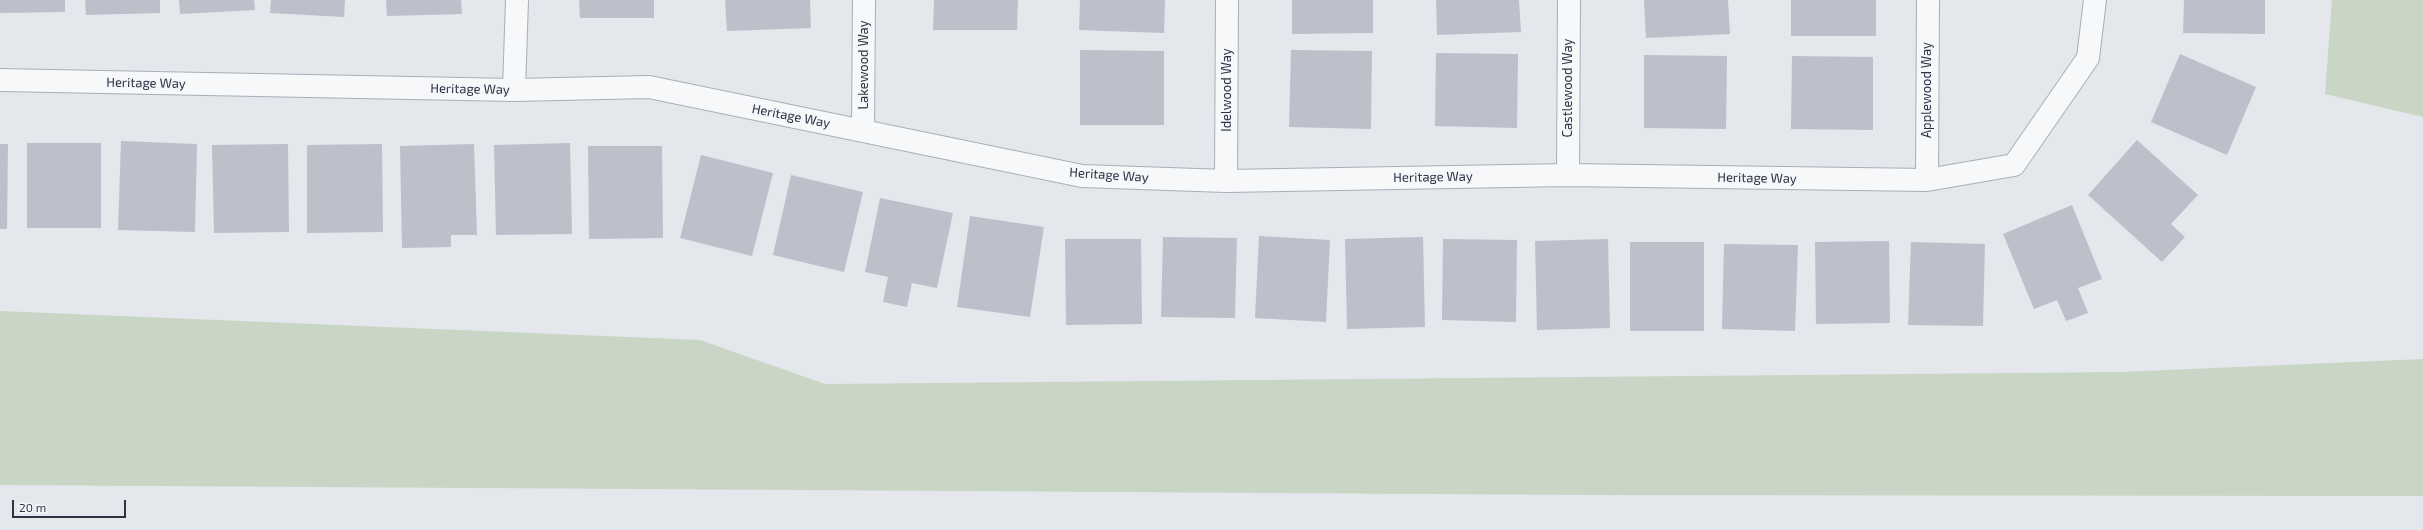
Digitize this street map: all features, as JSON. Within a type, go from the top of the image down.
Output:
[{"type":"street","points":[[514,90],[517,0]]},
{"type":"street","name":"Lakewood Way","points":[[863,130],[864,0]]},
{"type":"street","name":"Idelwood Way","points":[[1226,181],[1227,0]]},
{"type":"street","name":"Castlewood Way","points":[[1568,175],[1569,0]]},
{"type":"street","name":"Applewood Way","points":[[1927,180],[1928,0]]},
{"type":"street","name":"Heritage Way","points":[[0,80],[514,90],[649,87],[1082,176],[1226,181],[1568,175],[1927,180],[2014,165],[2088,58],[2095,0]]},
{"type":"green space","points":[[2332,0],[2423,0],[2423,117],[2325,94]]},
{"type":"green space","points":[[0,311],[700,340],[825,384],[2121,372],[2423,359],[2423,496],[1591,495],[0,485]]},
{"type":"building","points":[[0,0],[65,0],[65,12],[0,13]]},
{"type":"building","points":[[85,0],[160,0],[160,13],[86,15]]},
{"type":"building","points":[[179,0],[254,0],[255,10],[180,14]]},
{"type":"building","points":[[271,0],[345,0],[344,17],[270,13]]},
{"type":"building","points":[[386,0],[461,0],[462,14],[387,16]]},
{"type":"building","points":[[579,0],[654,0],[654,18],[580,18]]},
{"type":"building","points":[[725,0],[810,0],[811,28],[727,31]]},
{"type":"building","points":[[934,0],[1018,0],[1017,30],[933,30]]},
{"type":"building","points":[[1080,0],[1165,0],[1164,33],[1079,30]]},
{"type":"building","points":[[1292,0],[1373,0],[1373,33],[1292,34]]},
{"type":"building","points":[[1436,0],[1519,0],[1521,32],[1437,35]]},
{"type":"building","points":[[1644,0],[1728,0],[1730,34],[1646,38]]},
{"type":"building","points":[[1791,0],[1876,0],[1876,36],[1791,36]]},
{"type":"building","points":[[2184,0],[2265,0],[2265,34],[2183,33]]},
{"type":"building","points":[[1080,50],[1164,51],[1164,125],[1080,125]]},
{"type":"building","points":[[1291,50],[1372,51],[1371,129],[1289,127]]},
{"type":"building","points":[[1436,53],[1518,54],[1517,128],[1435,126]]},
{"type":"building","points":[[2180,54],[2256,87],[2227,155],[2151,122]]},
{"type":"building","points":[[1644,55],[1727,56],[1726,129],[1644,128]]},
{"type":"building","points":[[1792,56],[1873,57],[1873,130],[1791,129]]},
{"type":"building","points":[[2137,140],[2198,195],[2171,224],[2185,237],[2162,262],[2088,195]]},
{"type":"building","points":[[121,141],[197,144],[195,232],[118,230]]},
{"type":"building","points":[[27,143],[101,143],[101,228],[27,228]]},
{"type":"building","points":[[570,143],[572,234],[496,235],[494,145]]},
{"type":"building","points":[[0,144],[8,144],[7,229],[0,229]]},
{"type":"building","points":[[288,144],[289,232],[214,233],[212,145]]},
{"type":"building","points":[[382,144],[383,232],[307,233],[307,145]]},
{"type":"building","points":[[474,144],[477,235],[451,235],[451,247],[402,248],[400,146]]},
{"type":"building","points":[[588,146],[662,146],[663,238],[589,239]]},
{"type":"building","points":[[701,155],[773,173],[752,256],[680,238]]},
{"type":"building","points":[[791,175],[863,192],[844,272],[773,255]]},
{"type":"building","points":[[880,198],[953,213],[937,288],[912,283],[907,307],[883,302],[888,277],[865,272]]},
{"type":"building","points":[[2072,205],[2102,279],[2078,288],[2088,313],[2066,321],[2057,300],[2034,309],[2003,234]]},
{"type":"building","points":[[970,216],[1044,227],[1030,317],[957,307]]},
{"type":"building","points":[[1259,236],[1330,240],[1326,322],[1255,318]]},
{"type":"building","points":[[1163,237],[1237,238],[1235,318],[1161,317]]},
{"type":"building","points":[[1423,237],[1425,327],[1347,329],[1345,239]]},
{"type":"building","points":[[1065,239],[1141,239],[1142,324],[1066,325]]},
{"type":"building","points":[[1443,239],[1517,240],[1516,322],[1442,320]]},
{"type":"building","points":[[1608,239],[1610,328],[1537,330],[1535,241]]},
{"type":"building","points":[[1889,241],[1890,323],[1816,324],[1815,242]]},
{"type":"building","points":[[1630,242],[1704,242],[1704,331],[1630,331]]},
{"type":"building","points":[[1911,242],[1985,244],[1983,326],[1908,325]]},
{"type":"building","points":[[1724,244],[1798,245],[1795,331],[1722,329]]}]
